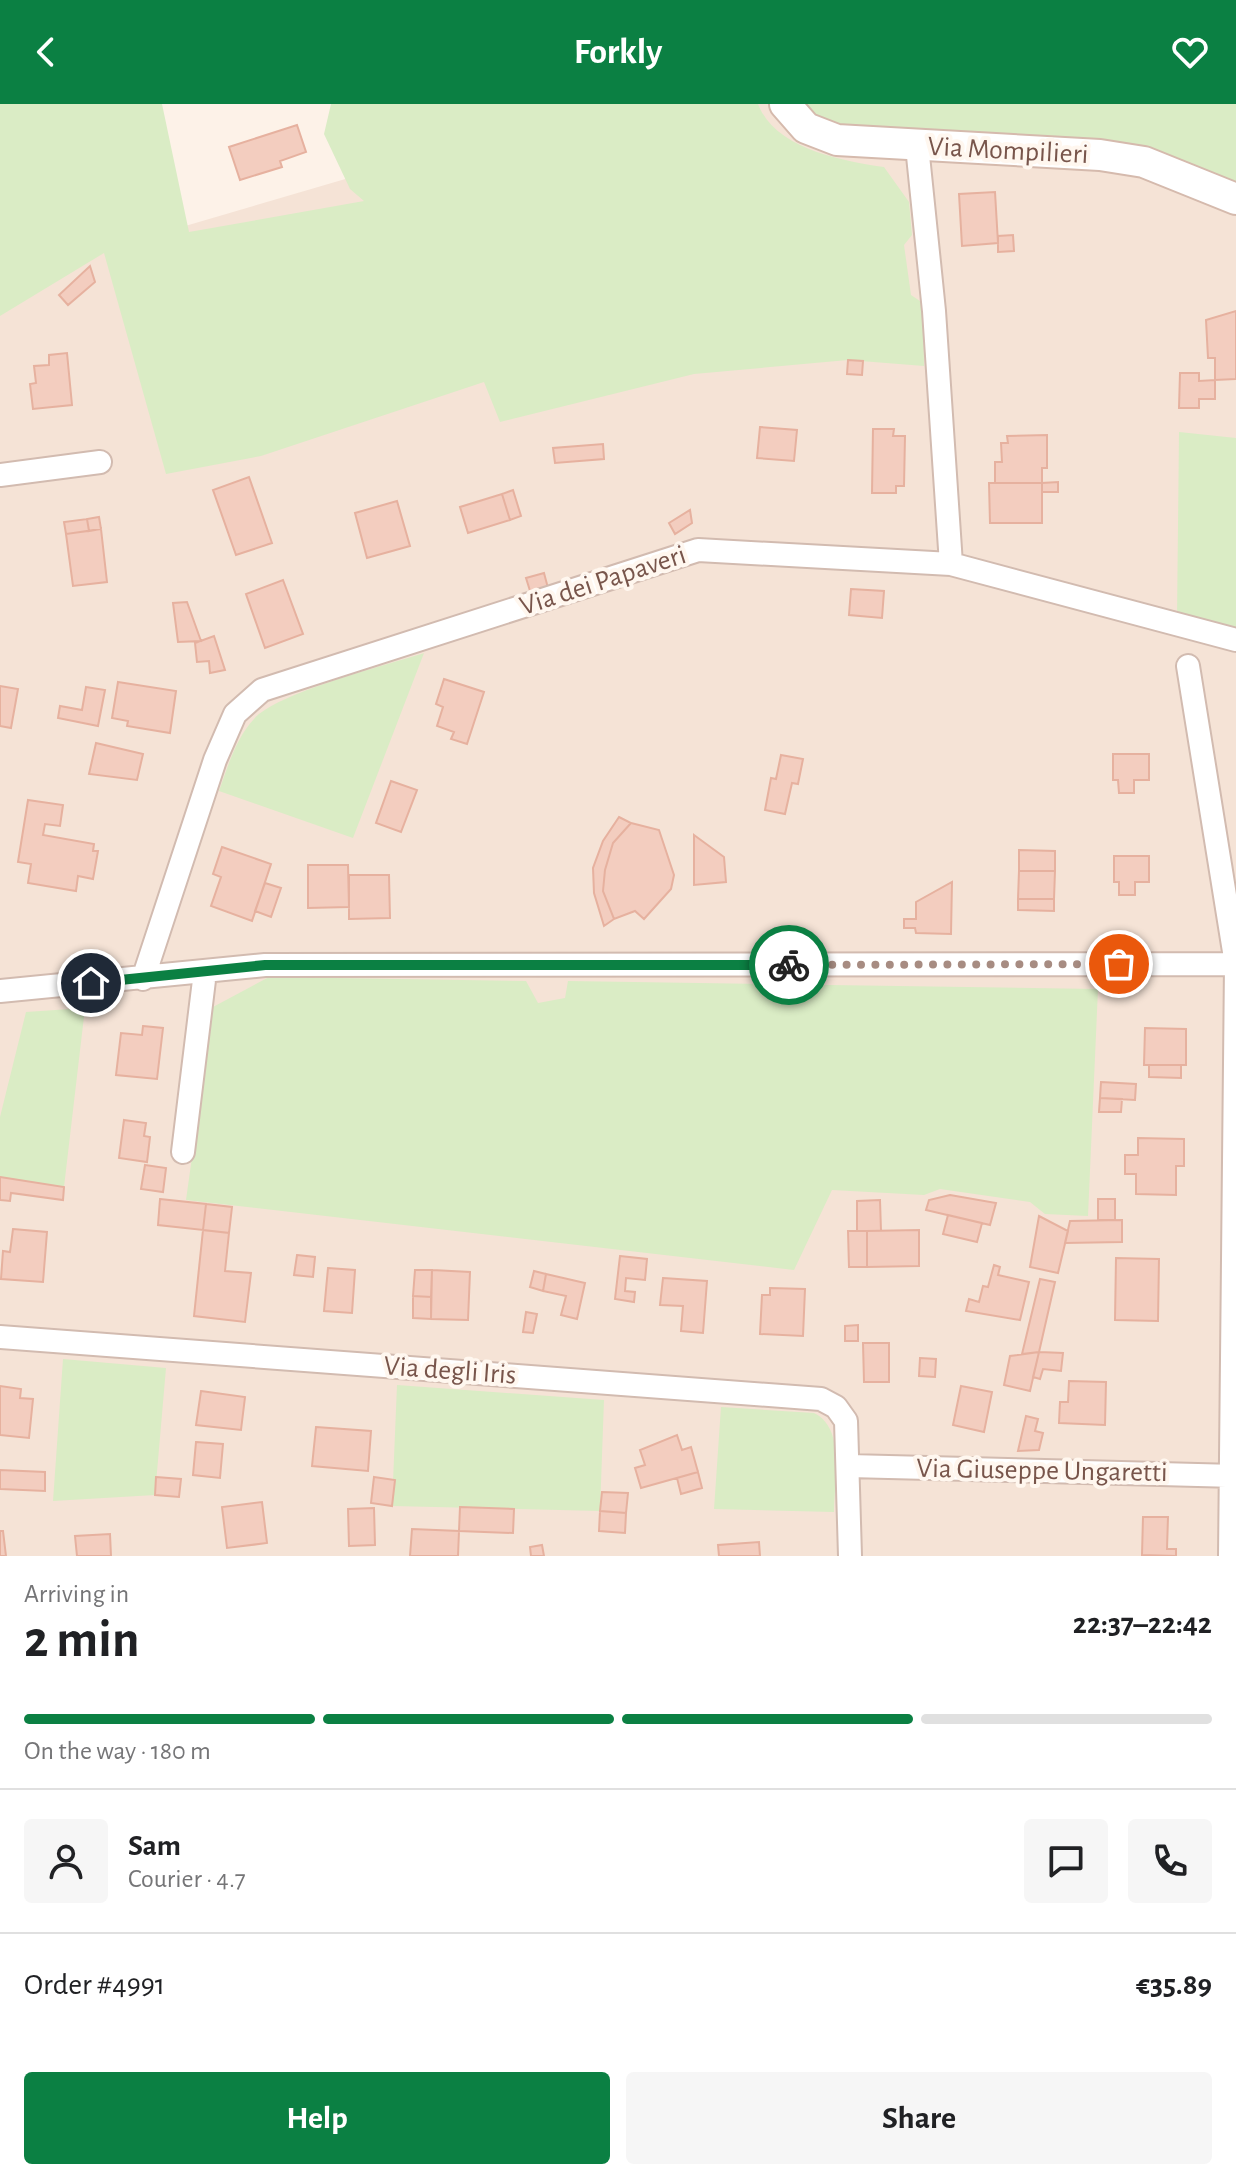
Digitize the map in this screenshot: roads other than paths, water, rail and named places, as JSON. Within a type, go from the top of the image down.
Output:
[{"type":"street","name":"Via Mompilieri","points":[[785,104],[806,128],[837,140],[1100,155],[1144,162],[1236,199]]},
{"type":"street","points":[[917,146],[934,311],[951,564]]},
{"type":"street","points":[[0,475],[100,462]]},
{"type":"street","name":"Via dei Papaveri","points":[[143,979],[215,760],[235,714],[262,690],[698,550],[951,564],[1236,640]]},
{"type":"street","points":[[1188,666],[1236,965],[1234,1476],[1230,1556]]},
{"type":"street","points":[[0,991],[265,965],[1236,965]]},
{"type":"street","points":[[183,1152],[205,972]]},
{"type":"street","name":"Via degli Iris","points":[[0,1337],[821,1399],[836,1407],[846,1421],[850,1556]]},
{"type":"street","name":"Via Giuseppe Ungaretti","points":[[849,1466],[1234,1476]]}]
